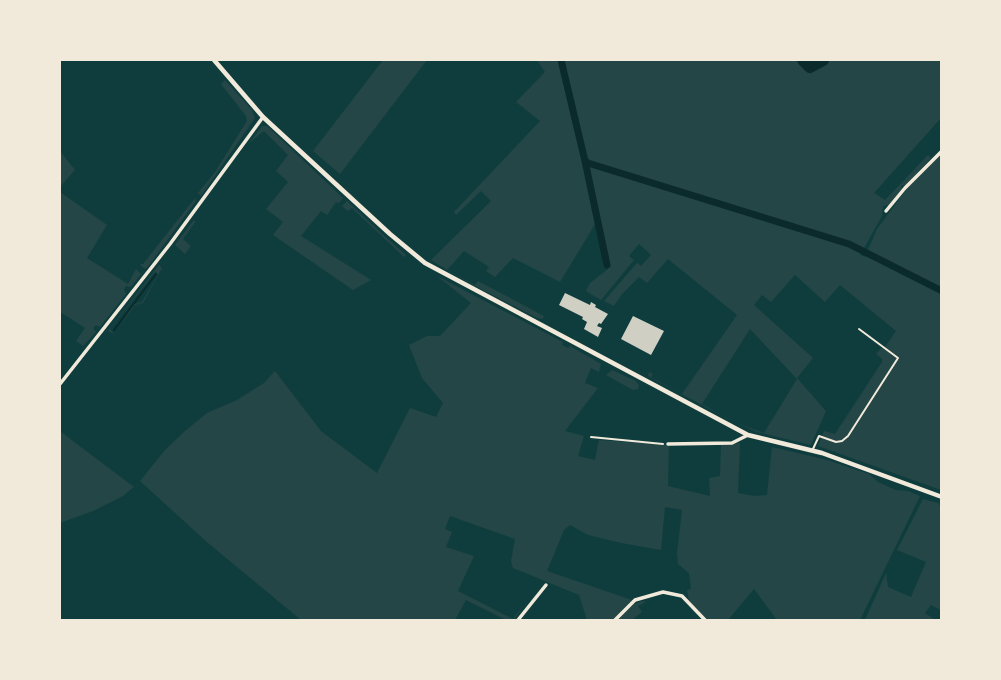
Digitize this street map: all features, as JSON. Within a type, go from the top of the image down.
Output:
[{"type":"street","points":[[214,60],[263,117],[425,263],[748,435],[813,450],[942,497]]},
{"type":"street","points":[[60,384],[170,244],[263,117]]},
{"type":"street","points":[[886,211],[942,151]]},
{"type":"street","points":[[668,444],[732,443],[748,435]]},
{"type":"street","points":[[518,621],[546,585]]},
{"type":"street","points":[[615,621],[635,600],[670,592],[684,597],[705,621]]},
{"type":"lane","points":[[813,450],[819,436],[836,442],[848,436],[898,358],[859,329]]},
{"type":"path","points":[[591,438],[668,444]]},
{"type":"shaded area","points":[[383,60],[427,60],[340,174],[313,151]]},
{"type":"shaded area","points":[[537,60],[803,60],[810,67],[823,60],[941,60],[941,118],[874,193],[885,200],[928,155],[931,158],[906,185],[901,186],[902,189],[889,205],[883,206],[882,216],[860,255],[865,257],[877,229],[906,190],[941,153],[941,490],[818,446],[824,431],[835,434],[882,362],[876,354],[885,347],[896,331],[840,285],[825,302],[795,275],[771,302],[762,295],[754,305],[813,358],[797,378],[826,411],[811,445],[757,432],[737,423],[764,433],[797,379],[750,329],[702,404],[730,420],[648,376],[649,372],[653,374],[651,377],[682,394],[737,315],[668,259],[647,283],[639,277],[614,306],[604,301],[637,263],[641,266],[651,255],[639,244],[629,256],[634,260],[601,300],[586,291],[590,283],[608,269],[597,221],[560,282],[513,258],[495,277],[486,271],[489,267],[464,251],[447,270],[431,260],[491,201],[481,191],[456,215],[454,212],[540,121],[516,102],[545,72]]},
{"type":"shaded area","points":[[225,80],[252,110],[255,118],[201,196],[195,191],[198,193],[215,172],[247,121],[221,84]]},
{"type":"shaded area","points":[[262,126],[267,126],[343,198],[339,203],[336,202],[327,215],[321,211],[301,236],[371,280],[353,290],[273,235],[283,222],[266,209],[288,182],[276,171],[288,155],[264,131],[249,143]]},
{"type":"shaded area","points":[[60,151],[75,170],[60,187]]},
{"type":"shaded area","points":[[60,192],[107,225],[87,258],[128,284],[136,269],[141,274],[131,287],[126,286],[126,294],[100,327],[96,325],[93,328],[96,332],[83,346],[76,341],[85,328],[60,312]]},
{"type":"shaded area","points":[[195,198],[196,201],[146,269],[142,267],[140,264],[143,264]]},
{"type":"shaded area","points":[[347,201],[406,255],[404,257],[352,208],[348,211],[342,206]]},
{"type":"shaded area","points":[[193,221],[196,221],[183,239],[191,246],[185,254],[175,245]]},
{"type":"shaded area","points":[[159,265],[162,268],[143,303],[135,305],[117,330],[134,304],[142,302],[158,274],[155,272],[110,329],[114,334],[108,331]]},
{"type":"shaded area","points":[[447,270],[475,285],[478,281],[544,316],[543,319],[537,318],[475,286]]},
{"type":"shaded area","points":[[437,276],[601,364],[599,372],[591,368],[585,383],[598,388],[565,431],[584,436],[578,456],[595,460],[599,440],[669,445],[668,486],[710,496],[709,478],[720,476],[721,445],[740,443],[738,493],[767,495],[772,447],[827,460],[869,474],[878,482],[896,490],[920,496],[860,620],[777,620],[754,589],[728,620],[707,620],[689,601],[689,573],[678,564],[682,510],[665,507],[661,550],[588,535],[570,525],[564,530],[547,571],[632,600],[613,620],[587,620],[579,595],[513,568],[511,561],[515,539],[450,516],[445,529],[452,532],[446,547],[474,556],[458,591],[513,619],[524,604],[514,620],[506,620],[466,600],[455,620],[301,620],[208,543],[140,481],[165,450],[207,413],[237,400],[264,383],[275,371],[321,431],[377,473],[410,408],[436,417],[443,403],[422,378],[409,345],[427,336],[440,336],[471,303]]},
{"type":"shaded area","points":[[612,370],[636,381],[638,389],[633,390],[606,375]]},
{"type":"shaded area","points":[[60,431],[134,487],[123,496],[93,511],[60,523]]},
{"type":"shaded area","points":[[923,499],[938,503],[941,507],[941,610],[931,605],[925,613],[935,620],[865,620],[886,573],[888,587],[911,597],[926,562],[897,550]]},
{"type":"shaded area","points":[[646,602],[638,606],[642,612],[632,620],[617,620],[634,604]]},
{"type":"building","points":[[565,293],[590,305],[591,302],[608,314],[597,326],[602,328],[598,337],[584,329],[587,322],[583,317],[559,305]]},
{"type":"building","points":[[633,316],[664,331],[651,355],[621,339]]},
{"type":"waterway","points":[[561,60],[585,161],[588,163],[849,244],[942,291]]},
{"type":"waterway","points":[[803,60],[810,67],[823,60]]},
{"type":"waterway","points":[[585,161],[607,265]]},
{"type":"waterway","points":[[114,330],[156,274]]}]
